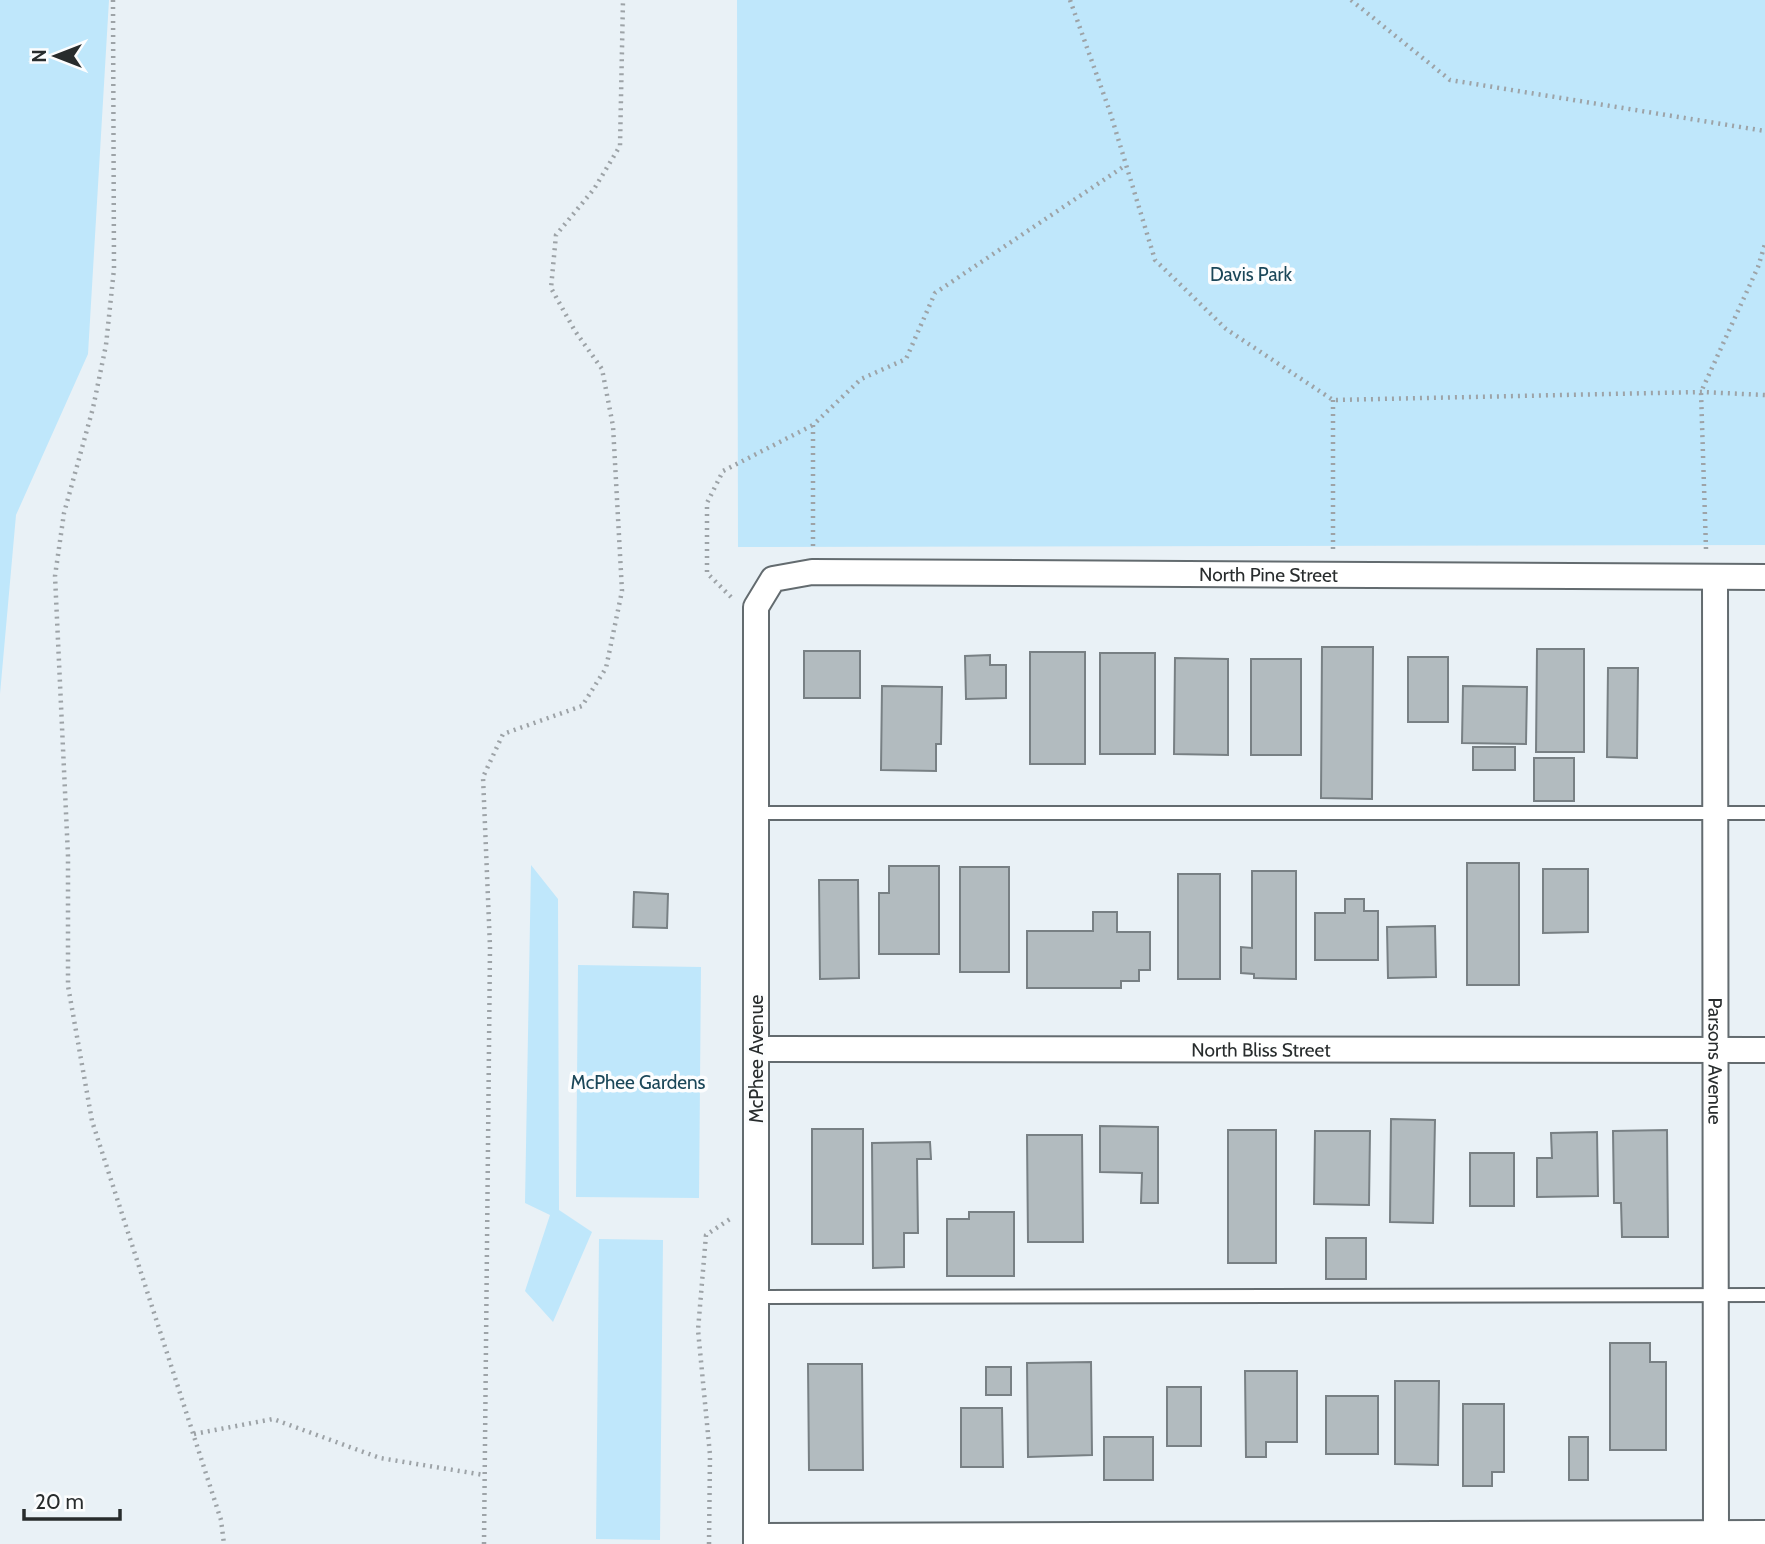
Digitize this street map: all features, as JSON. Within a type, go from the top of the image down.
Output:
[{"type":"street","name":"North Pine Street","points":[[774,579],[812,572],[1765,578]]},
{"type":"street","name":"Parsons Avenue","points":[[1711,578],[1715,813],[1716,1539]]},
{"type":"street","name":"McPhee Avenue","points":[[756,1540],[756,607],[774,579]]},
{"type":"street","name":"North Bliss Street","points":[[757,1049],[1765,1050]]},
{"type":"street","points":[[756,1540],[1716,1539],[1765,1533]]},
{"type":"lane","points":[[756,813],[1765,813]]},
{"type":"lane","points":[[754,1297],[1765,1295]]},
{"type":"path","points":[[113,0],[114,269],[106,345],[93,408],[64,513],[55,576],[68,856],[68,986],[92,1121],[222,1520],[224,1544]]},
{"type":"path","points":[[484,1544],[490,947],[483,777],[503,734],[582,706],[606,668],[622,592],[613,426],[602,369],[575,331],[551,288],[556,235],[594,189],[620,146],[623,0]]},
{"type":"path","points":[[1070,0],[1155,260],[1226,328],[1333,400],[1701,392],[1765,395]]},
{"type":"path","points":[[1351,0],[1450,80],[1765,131]]},
{"type":"path","points":[[756,621],[707,573],[707,503],[723,471],[813,425],[861,379],[906,359],[935,293],[1126,165]]},
{"type":"path","points":[[1711,578],[1701,392],[1758,267],[1765,244]]},
{"type":"path","points":[[1333,400],[1333,576]]},
{"type":"path","points":[[812,572],[813,425]]},
{"type":"path","points":[[709,1544],[710,1455],[698,1330],[706,1235],[719,1224],[755,1208]]},
{"type":"path","points":[[194,1434],[273,1419],[380,1458],[484,1475]]},
{"type":"green space","points":[[0,0],[109,0],[88,354],[16,515],[0,694]]},
{"type":"green space","name":"Davis Park","points":[[737,0],[1765,0],[1765,545],[738,547]]},
{"type":"green space","points":[[531,865],[558,899],[559,1210],[592,1232],[553,1322],[525,1291],[550,1215],[525,1203]]},
{"type":"green space","name":"McPhee Gardens","points":[[578,965],[701,967],[699,1198],[576,1197]]},
{"type":"green space","points":[[599,1239],[663,1240],[660,1540],[596,1539]]},
{"type":"building","points":[[1322,647],[1373,647],[1372,799],[1321,798]]},
{"type":"building","points":[[1537,649],[1584,649],[1584,752],[1536,752]]},
{"type":"building","points":[[804,651],[860,651],[860,698],[804,698]]},
{"type":"building","points":[[1030,652],[1085,652],[1085,764],[1030,764]]},
{"type":"building","points":[[1100,653],[1155,653],[1155,754],[1100,754]]},
{"type":"building","points":[[990,655],[990,665],[1006,665],[1006,698],[966,699],[965,656]]},
{"type":"building","points":[[1408,657],[1448,657],[1448,722],[1408,722]]},
{"type":"building","points":[[1175,658],[1228,659],[1228,755],[1174,754]]},
{"type":"building","points":[[1251,659],[1301,659],[1301,755],[1251,755]]},
{"type":"building","points":[[1608,668],[1638,668],[1637,758],[1607,757]]},
{"type":"building","points":[[882,686],[942,687],[941,744],[936,744],[936,771],[881,770]]},
{"type":"building","points":[[1463,686],[1527,687],[1526,744],[1462,743]]},
{"type":"building","points":[[1473,747],[1515,747],[1515,770],[1473,770]]},
{"type":"building","points":[[1534,758],[1574,758],[1574,801],[1534,801]]},
{"type":"building","points":[[1467,863],[1519,863],[1519,985],[1467,985]]},
{"type":"building","points":[[889,866],[939,866],[939,954],[879,954],[879,893],[889,893]]},
{"type":"building","points":[[960,867],[1009,867],[1009,972],[960,972]]},
{"type":"building","points":[[1543,869],[1588,869],[1588,932],[1543,933]]},
{"type":"building","points":[[1252,871],[1296,871],[1296,979],[1254,978],[1254,974],[1241,973],[1241,947],[1252,948]]},
{"type":"building","points":[[1178,874],[1220,874],[1220,979],[1178,979]]},
{"type":"building","points":[[819,880],[858,880],[859,978],[820,979]]},
{"type":"building","points":[[634,892],[668,894],[667,928],[633,927]]},
{"type":"building","points":[[1345,899],[1364,899],[1364,911],[1378,911],[1378,960],[1315,960],[1315,913],[1345,913]]},
{"type":"building","points":[[1093,912],[1117,912],[1117,932],[1150,932],[1150,970],[1139,970],[1139,981],[1121,981],[1121,988],[1027,988],[1027,931],[1093,931]]},
{"type":"building","points":[[1435,926],[1436,977],[1388,978],[1387,927]]},
{"type":"building","points":[[1391,1119],[1435,1120],[1433,1223],[1390,1222]]},
{"type":"building","points":[[1100,1126],[1158,1127],[1158,1203],[1141,1203],[1142,1173],[1100,1172]]},
{"type":"building","points":[[812,1129],[863,1129],[863,1244],[812,1244]]},
{"type":"building","points":[[1228,1130],[1276,1130],[1276,1263],[1228,1263]]},
{"type":"building","points":[[1667,1130],[1668,1237],[1622,1237],[1621,1203],[1614,1203],[1613,1131]]},
{"type":"building","points":[[1315,1131],[1370,1131],[1369,1205],[1314,1204]]},
{"type":"building","points":[[1597,1132],[1598,1196],[1537,1197],[1537,1158],[1552,1158],[1551,1133]]},
{"type":"building","points":[[1027,1135],[1082,1135],[1083,1242],[1028,1242]]},
{"type":"building","points":[[930,1142],[931,1159],[917,1159],[918,1233],[904,1233],[904,1267],[873,1268],[872,1143]]},
{"type":"building","points":[[1470,1153],[1514,1153],[1514,1206],[1470,1206]]},
{"type":"building","points":[[969,1212],[1014,1212],[1014,1276],[947,1276],[947,1219],[969,1219]]},
{"type":"building","points":[[1326,1238],[1366,1238],[1366,1279],[1326,1279]]},
{"type":"building","points":[[1610,1343],[1650,1343],[1650,1362],[1666,1362],[1666,1450],[1610,1450]]},
{"type":"building","points":[[1091,1362],[1092,1455],[1028,1457],[1027,1363]]},
{"type":"building","points":[[808,1364],[862,1364],[863,1470],[809,1470]]},
{"type":"building","points":[[986,1367],[1011,1367],[1011,1395],[986,1395]]},
{"type":"building","points":[[1245,1371],[1297,1371],[1297,1442],[1266,1442],[1266,1457],[1246,1457]]},
{"type":"building","points":[[1395,1381],[1439,1381],[1438,1465],[1395,1464]]},
{"type":"building","points":[[1167,1387],[1201,1387],[1201,1446],[1167,1446]]},
{"type":"building","points":[[1326,1396],[1378,1396],[1378,1454],[1326,1454]]},
{"type":"building","points":[[1463,1404],[1504,1404],[1504,1472],[1492,1472],[1492,1486],[1463,1486]]},
{"type":"building","points":[[961,1408],[1002,1408],[1003,1467],[961,1467]]},
{"type":"building","points":[[1104,1437],[1153,1437],[1153,1480],[1104,1480]]},
{"type":"building","points":[[1569,1437],[1588,1437],[1588,1480],[1569,1480]]}]
